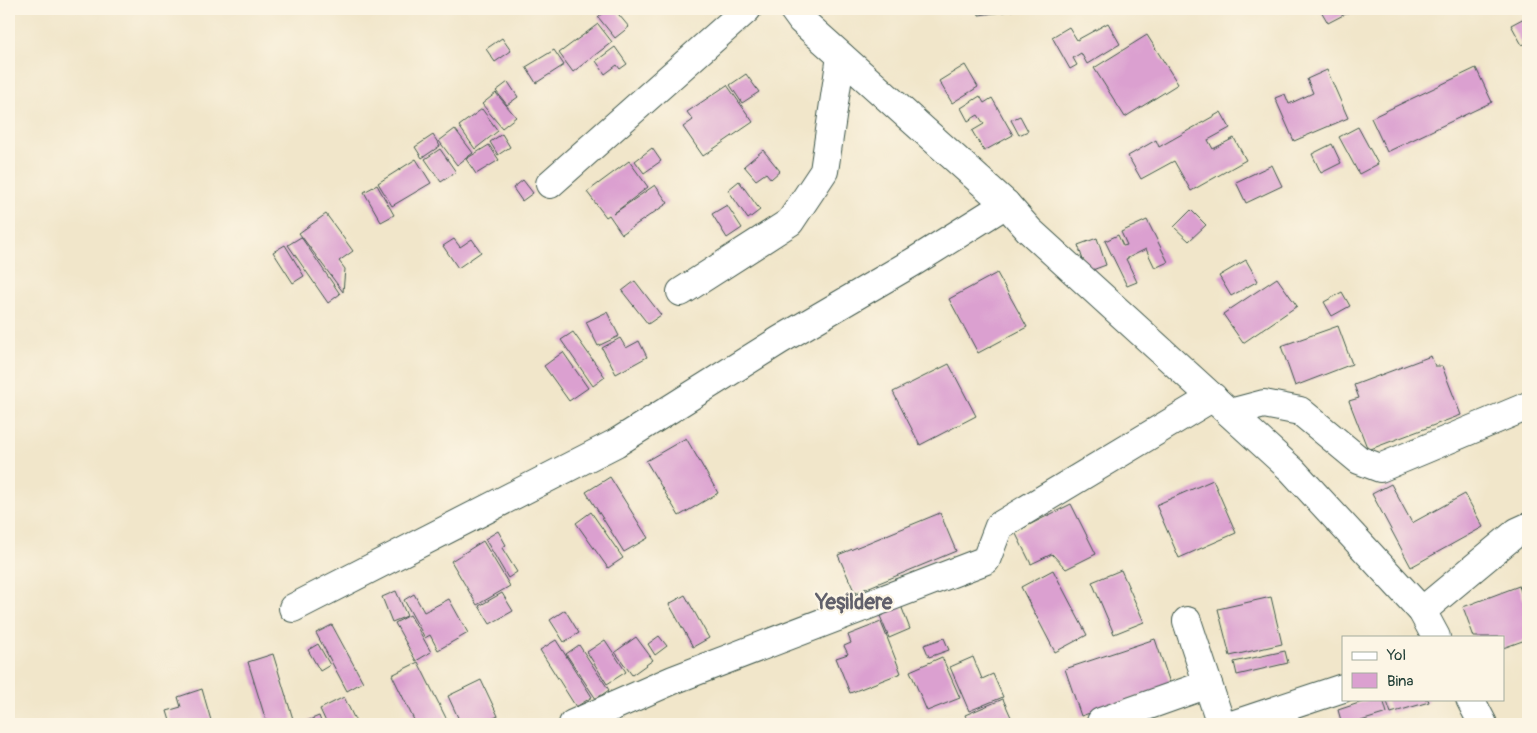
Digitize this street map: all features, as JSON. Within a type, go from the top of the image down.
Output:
[{"type":"street","points":[[550,184],[747,9]]},
{"type":"street","points":[[793,9],[801,20],[1006,204],[1029,230],[1292,470],[1422,611],[1435,636]]},
{"type":"street","points":[[681,292],[790,222],[824,171],[841,56]]},
{"type":"street","points":[[293,608],[616,443],[780,340],[915,261],[1006,204]]},
{"type":"street","points":[[573,724],[673,680],[986,560],[999,526],[1221,405],[1264,404],[1300,411],[1359,460],[1380,468],[1528,406]]},
{"type":"street","points":[[1422,611],[1517,532],[1528,527]]},
{"type":"street","points":[[1187,621],[1222,724]]},
{"type":"street","points":[[1101,722],[1208,684]]},
{"type":"street","points":[[1235,724],[1342,688]]},
{"type":"street","points":[[1471,700],[1483,724]]},
{"type":"building","points":[[607,9],[614,9],[629,27],[615,38],[598,17]]},
{"type":"building","points":[[978,9],[1017,9],[1017,10],[979,15]]},
{"type":"building","points":[[1320,9],[1355,9],[1328,23]]},
{"type":"building","points":[[1528,16],[1528,46],[1527,43],[1522,45],[1511,25]]},
{"type":"building","points":[[1108,23],[1120,44],[1087,64],[1081,53],[1073,58],[1077,65],[1070,69],[1052,37],[1069,27],[1077,40]]},
{"type":"building","points":[[598,24],[612,42],[573,72],[559,53]]},
{"type":"building","points":[[1147,35],[1178,84],[1125,117],[1094,68]]},
{"type":"building","points":[[502,38],[511,51],[495,62],[486,49]]},
{"type":"building","points":[[615,47],[627,64],[620,69],[617,65],[605,74],[596,61]]},
{"type":"building","points":[[554,50],[564,65],[536,83],[526,67]]},
{"type":"building","points":[[965,65],[978,87],[952,103],[939,81]]},
{"type":"building","points":[[1476,68],[1492,102],[1387,152],[1371,118]]},
{"type":"building","points":[[1327,70],[1348,118],[1294,141],[1275,98],[1285,94],[1289,104],[1313,93],[1307,79]]},
{"type":"building","points":[[746,74],[759,92],[742,103],[730,85]]},
{"type":"building","points":[[508,82],[518,97],[507,105],[496,91]]},
{"type":"building","points":[[727,85],[753,122],[703,156],[683,127],[693,120],[687,112]]},
{"type":"building","points":[[496,93],[516,117],[502,128],[482,104]]},
{"type":"building","points":[[980,96],[984,103],[992,98],[1013,135],[984,151],[972,131],[984,124],[978,115],[968,121],[961,108]]},
{"type":"building","points":[[482,109],[498,131],[475,149],[459,126]]},
{"type":"building","points":[[1221,112],[1230,128],[1208,140],[1213,149],[1234,138],[1246,160],[1191,191],[1174,161],[1141,179],[1128,156],[1156,140],[1159,147]]},
{"type":"building","points":[[1020,116],[1028,131],[1019,135],[1011,120]]},
{"type":"building","points":[[1358,127],[1378,164],[1359,174],[1339,137]]},
{"type":"building","points":[[455,129],[473,153],[457,165],[439,141]]},
{"type":"building","points":[[502,134],[510,147],[498,155],[490,142]]},
{"type":"building","points":[[433,135],[440,146],[422,158],[415,147]]},
{"type":"building","points":[[1332,144],[1341,163],[1321,173],[1312,154]]},
{"type":"building","points":[[489,145],[499,160],[476,174],[466,159]]},
{"type":"building","points":[[652,148],[661,161],[644,173],[635,161]]},
{"type":"building","points":[[440,149],[456,172],[441,182],[425,159]]},
{"type":"building","points":[[763,150],[780,171],[771,179],[766,173],[756,180],[744,166]]},
{"type":"building","points":[[416,159],[431,183],[392,206],[378,183]]},
{"type":"building","points":[[629,161],[648,187],[613,214],[655,185],[668,203],[622,234],[609,215],[606,217],[587,192]]},
{"type":"building","points":[[1272,165],[1282,186],[1246,203],[1236,182]]},
{"type":"building","points":[[523,180],[533,193],[522,201],[513,188]]},
{"type":"building","points":[[739,181],[760,210],[748,219],[728,190]]},
{"type":"building","points":[[377,185],[394,215],[381,222],[364,192]]},
{"type":"building","points":[[727,205],[742,228],[727,238],[712,214]]},
{"type":"building","points":[[1191,210],[1206,225],[1189,241],[1174,227]]},
{"type":"building","points":[[326,214],[353,251],[339,261],[345,269],[343,292],[299,233]]},
{"type":"building","points":[[1147,220],[1168,262],[1155,268],[1146,249],[1126,259],[1137,282],[1127,286],[1105,241],[1118,235],[1123,246],[1127,245],[1121,232]]},
{"type":"building","points":[[301,237],[340,294],[328,303],[288,245]]},
{"type":"building","points":[[1097,238],[1106,265],[1087,272],[1078,245]]},
{"type":"building","points":[[454,239],[460,247],[472,239],[481,252],[458,268],[443,246]]},
{"type":"building","points":[[285,245],[304,276],[293,283],[273,252]]},
{"type":"building","points":[[1246,260],[1258,281],[1231,296],[1219,276]]},
{"type":"building","points":[[997,273],[1027,327],[978,353],[949,299]]},
{"type":"building","points":[[1277,278],[1297,306],[1243,343],[1223,314]]},
{"type":"building","points":[[635,281],[661,315],[648,324],[622,291]]},
{"type":"building","points":[[1342,292],[1350,306],[1332,316],[1324,302]]},
{"type":"building","points":[[607,312],[619,336],[598,346],[586,322]]},
{"type":"building","points":[[1338,326],[1352,364],[1295,386],[1281,346]]},
{"type":"building","points":[[573,332],[605,377],[593,386],[561,340]]},
{"type":"building","points":[[620,338],[626,348],[639,341],[647,357],[616,374],[602,348]]},
{"type":"building","points":[[563,352],[588,388],[569,401],[544,366]]},
{"type":"building","points":[[1431,356],[1435,366],[1442,366],[1461,415],[1368,450],[1349,401],[1359,398],[1354,385]]},
{"type":"building","points":[[949,364],[976,416],[920,445],[893,392]]},
{"type":"building","points":[[686,438],[718,493],[679,516],[646,461]]},
{"type":"building","points":[[610,477],[648,538],[624,552],[586,492]]},
{"type":"building","points":[[1213,480],[1236,533],[1179,558],[1156,505]]},
{"type":"building","points":[[1391,484],[1412,523],[1465,494],[1483,527],[1411,567],[1372,494]]},
{"type":"building","points":[[1071,504],[1096,554],[1066,569],[1052,554],[1031,564],[1015,532]]},
{"type":"building","points":[[591,512],[623,558],[608,568],[576,523]]},
{"type":"building","points":[[940,513],[956,551],[855,593],[838,555]]},
{"type":"building","points":[[498,531],[506,545],[502,548],[517,572],[508,578],[485,539]]},
{"type":"building","points":[[483,541],[510,586],[477,605],[451,561]]},
{"type":"building","points":[[1053,570],[1087,635],[1055,652],[1021,587]]},
{"type":"building","points":[[1121,570],[1144,622],[1114,634],[1092,582]]},
{"type":"building","points":[[1519,586],[1528,612],[1528,639],[1504,648],[1504,636],[1474,636],[1463,607]]},
{"type":"building","points":[[396,591],[407,616],[392,622],[382,597]]},
{"type":"building","points":[[502,593],[513,611],[490,624],[479,606]]},
{"type":"building","points":[[414,594],[424,612],[449,599],[468,633],[438,650],[430,635],[425,638],[404,600]]},
{"type":"building","points":[[685,595],[709,638],[693,647],[669,604]]},
{"type":"building","points":[[1271,597],[1282,644],[1230,656],[1218,609]]},
{"type":"building","points":[[900,603],[910,629],[889,638],[878,611]]},
{"type":"building","points":[[565,610],[579,633],[564,642],[550,620]]},
{"type":"building","points":[[410,615],[431,652],[416,661],[395,623]]},
{"type":"building","points":[[881,622],[901,673],[850,693],[836,658],[848,654],[844,646],[851,643],[848,635]]},
{"type":"building","points":[[332,625],[363,682],[347,691],[316,633]]},
{"type":"building","points":[[659,636],[667,646],[655,655],[648,644]]},
{"type":"building","points":[[636,637],[653,660],[632,675],[615,652]]},
{"type":"building","points":[[944,638],[949,650],[929,657],[924,645]]},
{"type":"building","points":[[1155,639],[1171,686],[1081,716],[1065,669]]},
{"type":"building","points":[[556,640],[592,697],[576,707],[540,650]]},
{"type":"building","points":[[605,640],[626,672],[607,684],[587,652]]},
{"type":"building","points":[[318,644],[330,665],[320,671],[308,650]]},
{"type":"building","points":[[579,645],[609,690],[596,699],[566,654]]},
{"type":"building","points":[[1285,651],[1288,663],[1237,675],[1234,662]]},
{"type":"building","points":[[273,654],[293,719],[276,724],[267,724],[248,662]]},
{"type":"building","points":[[942,657],[960,698],[927,711],[910,671]]},
{"type":"building","points":[[973,657],[982,679],[993,674],[1003,697],[969,711],[950,667]]},
{"type":"building","points":[[418,662],[449,724],[416,724],[392,675]]},
{"type":"building","points":[[481,680],[498,716],[484,724],[461,724],[448,696]]},
{"type":"building","points":[[202,689],[212,724],[171,724],[167,711],[181,707],[178,697]]},
{"type":"building","points":[[344,697],[357,724],[327,724],[320,709]]},
{"type":"building","points":[[1003,699],[1011,717],[995,724],[969,724],[965,715]]},
{"type":"building","points":[[1368,700],[1383,700],[1387,713],[1351,724],[1342,724],[1338,710]]},
{"type":"building","points":[[1386,700],[1428,700],[1429,702],[1391,713]]},
{"type":"building","points":[[319,716],[322,724],[299,724]]},
{"type":"district","name":"Yeşildere","points":[[854,602]]}]
